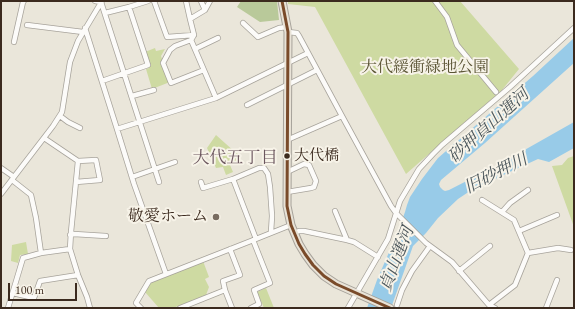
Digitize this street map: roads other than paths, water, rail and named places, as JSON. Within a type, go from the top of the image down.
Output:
[{"type":"main road","points":[[282,1],[288,30],[287,192],[288,212],[291,225],[305,254],[319,271],[336,284],[390,308]]},
{"type":"street","points":[[14,42],[24,1]]},
{"type":"street","points":[[95,1],[101,1]]},
{"type":"street","points":[[101,1],[159,182]]},
{"type":"street","points":[[1,194],[60,116],[62,112],[70,62],[78,41],[101,1]]},
{"type":"street","points":[[105,12],[148,1]]},
{"type":"street","points":[[154,1],[167,37],[194,35]]},
{"type":"street","points":[[186,1],[194,35],[191,40],[175,46],[170,50],[163,62],[171,83],[204,70]]},
{"type":"street","points":[[201,1],[205,10]]},
{"type":"street","points":[[190,19],[205,10],[210,1]]},
{"type":"street","points":[[435,1],[447,17],[457,45],[496,92]]},
{"type":"street","points":[[102,81],[148,65],[129,7]]},
{"type":"street","points":[[243,22],[258,37],[279,28],[297,33],[391,206],[428,245],[452,262],[491,307],[515,285],[528,253],[514,220],[482,200]]},
{"type":"street","points":[[27,25],[84,30]]},
{"type":"street","points":[[348,308],[388,240],[400,201],[419,170],[433,154],[510,87],[574,28]]},
{"type":"street","points":[[84,30],[102,81],[132,177],[166,274]]},
{"type":"street","points":[[195,49],[218,38]]},
{"type":"street","points":[[191,40],[216,98]]},
{"type":"street","points":[[117,129],[216,98],[308,53]]},
{"type":"street","points":[[247,105],[317,70]]},
{"type":"street","points":[[132,96],[154,90]]},
{"type":"street","points":[[60,116],[80,128]]},
{"type":"street","points":[[287,140],[342,116]]},
{"type":"street","points":[[44,138],[78,161],[96,160],[100,180],[76,182]]},
{"type":"street","points":[[78,161],[70,235],[70,249],[90,308]]},
{"type":"street","points":[[132,177],[175,162]]},
{"type":"street","points":[[287,172],[304,164],[309,165],[316,181],[314,187],[287,192]]},
{"type":"street","points":[[1,168],[31,196],[41,253]]},
{"type":"street","points":[[201,182],[203,188],[258,168],[264,168],[268,174],[270,187],[272,232]]},
{"type":"street","points":[[234,178],[270,283],[254,290],[259,304],[251,308]]},
{"type":"street","points":[[502,212],[510,203],[528,190]]},
{"type":"street","points":[[334,211],[347,240]]},
{"type":"street","points":[[519,231],[557,215]]},
{"type":"street","points":[[140,308],[136,303],[148,281],[291,225]]},
{"type":"street","points":[[294,233],[304,231],[354,242],[378,257]]},
{"type":"street","points":[[70,235],[106,236]]},
{"type":"street","points":[[397,305],[402,290],[428,245]]},
{"type":"street","points":[[459,271],[490,246]]},
{"type":"street","points":[[528,253],[558,248],[571,250]]},
{"type":"street","points":[[8,308],[23,258],[41,253],[70,249]]},
{"type":"street","points":[[230,249],[240,275],[223,281],[232,308]]},
{"type":"street","points":[[13,293],[34,298],[40,281],[78,275]]},
{"type":"street","points":[[546,308],[557,280]]},
{"type":"street","points":[[180,308],[225,290]]},
{"type":"water","points":[[574,38],[574,63],[485,143],[441,180],[439,184],[443,190],[449,190],[498,165],[574,122],[574,148],[549,162],[538,159],[470,191],[458,199],[438,218],[413,246],[391,308],[367,308],[377,280],[397,234],[410,197],[438,158],[533,76]]},
{"type":"place","name":"大代橋","points":[[287,156]]},
{"type":"place","name":"敬愛ホーム","points":[[216,217]]},
{"type":"district","name":"大代五丁目","points":[[235,158]]},
{"type":"park label","name":"大代緩衝緑地公園","points":[[425,68]]},
{"type":"water label","name":"砂押貞山運河","points":[[489,126]]},
{"type":"water label","name":"旧砂押川","points":[[496,174]]},
{"type":"water label","name":"貞山運河","points":[[397,259]]}]
